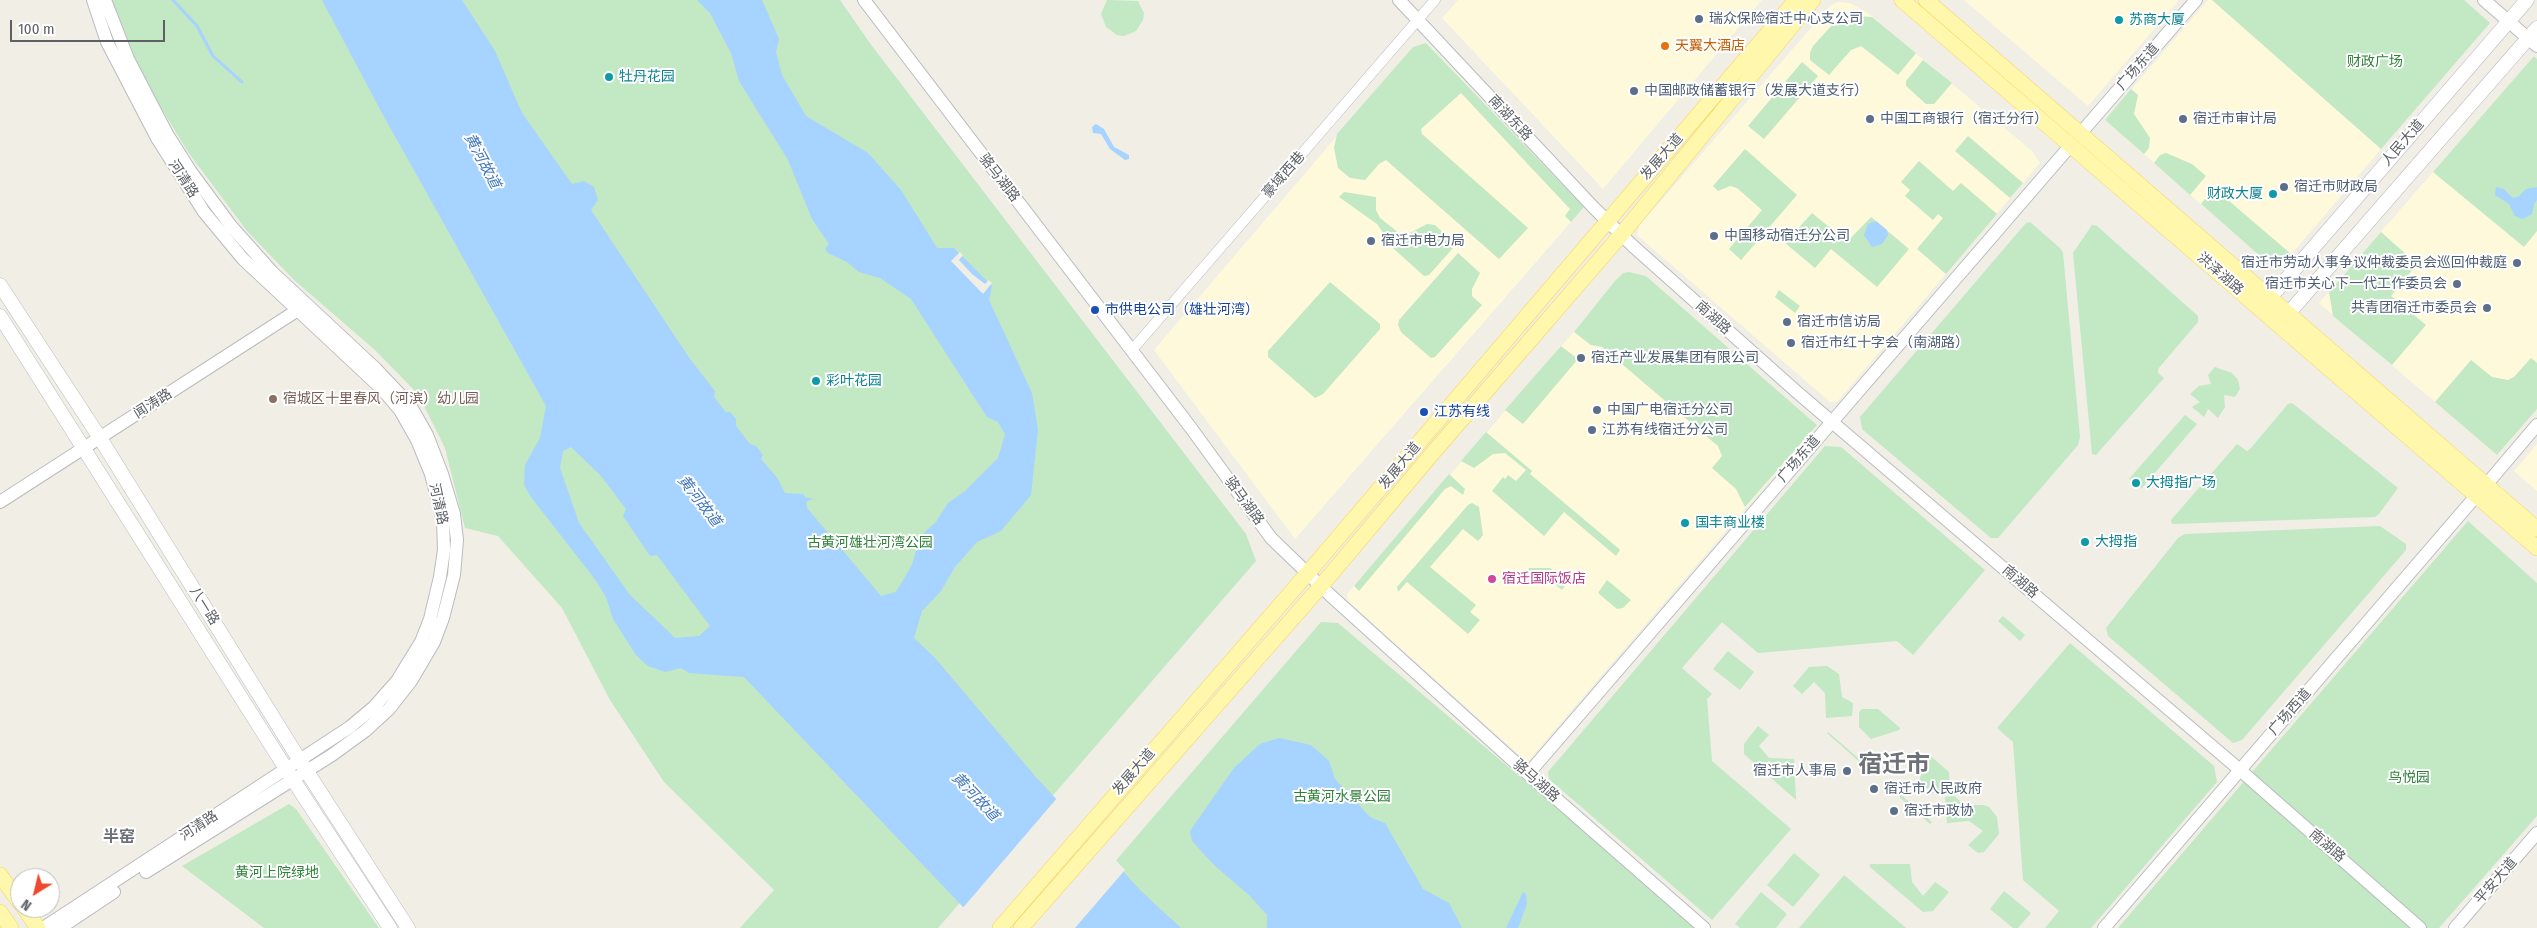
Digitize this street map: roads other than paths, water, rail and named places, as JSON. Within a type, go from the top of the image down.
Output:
[{"type":"main road","points":[[1781,28],[1787,0]]},
{"type":"main road","name":"发展大道","points":[[1021,928],[1320,586],[1621,234],[1781,28],[1796,0]]},
{"type":"main road","name":"发展大道","points":[[1000,928],[1307,574],[1607,221],[1781,28],[1813,0]]},
{"type":"main road","points":[[1781,28],[1823,0]]},
{"type":"main road","points":[[1895,0],[1919,15]]},
{"type":"main road","name":"洪泽湖路","points":[[1902,0],[2271,297],[2481,490],[2537,548]]},
{"type":"main road","name":"人民大道","points":[[2260,309],[2527,0]]},
{"type":"main road","name":"洪泽湖路","points":[[1927,1],[2260,309],[2481,490],[2537,529]]},
{"type":"main road","name":"人民大道","points":[[2279,325],[2534,37]]},
{"type":"main road","name":"八一路","points":[[0,285],[100,438],[303,765],[408,928]]},
{"type":"main road","name":"八一路","points":[[0,316],[289,774],[390,928]]},
{"type":"main road","points":[[0,875],[10,889]]},
{"type":"main road","points":[[0,912],[11,928]]},
{"type":"street","name":"河清路","points":[[43,928],[303,765],[349,742],[378,720],[398,697],[424,661],[443,618],[454,575],[457,540],[454,514],[442,474],[428,435],[410,405],[376,369],[243,259],[204,212],[157,138],[125,78],[107,42],[93,0]]},
{"type":"street","name":"河清路","points":[[105,0],[128,59],[167,134],[191,172],[231,226],[302,308]]},
{"type":"street","name":"骆马湖路","points":[[864,0],[1132,350],[1271,538],[1320,586],[1528,774],[1704,928]]},
{"type":"street","name":"南湖东路","points":[[1399,0],[1621,234]]},
{"type":"street","name":"豪域西巷","points":[[1132,350],[1435,0]]},
{"type":"street","name":"广场东道","points":[[1528,774],[2196,0]]},
{"type":"street","points":[[2484,0],[2508,21],[2534,37]]},
{"type":"street","name":"南湖路","points":[[1621,234],[1831,421],[2240,770],[2420,928]]},
{"type":"street","name":"闻涛路","points":[[0,502],[302,308]]},
{"type":"street","name":"广场西道","points":[[2104,928],[2537,425]]},
{"type":"street","name":"河清路","points":[[60,928],[289,774]]},
{"type":"street","name":"平安大道","points":[[2456,928],[2537,833]]},
{"type":"water","name":"黄河故道","points":[[322,0],[462,0],[495,51],[522,113],[572,184],[584,181],[594,187],[598,200],[591,210],[690,359],[715,391],[714,397],[726,412],[730,412],[736,419],[736,426],[750,444],[756,446],[763,455],[761,459],[778,479],[785,493],[803,494],[806,498],[814,498],[806,502],[807,508],[881,596],[896,592],[912,565],[917,547],[925,532],[936,522],[948,503],[965,491],[998,458],[1005,434],[998,422],[987,417],[911,299],[880,278],[859,272],[847,262],[828,253],[825,249],[829,244],[812,219],[788,160],[739,81],[731,53],[710,13],[697,0],[762,0],[779,39],[776,52],[782,75],[806,116],[868,153],[901,190],[937,248],[954,248],[992,286],[989,300],[1032,393],[1038,430],[1031,495],[1001,531],[977,542],[955,567],[941,591],[922,611],[914,638],[935,658],[1035,776],[1141,891],[1181,928],[983,928],[744,677],[689,673],[681,668],[665,672],[648,666],[636,655],[613,619],[606,597],[597,582],[531,497],[524,485],[525,465],[540,438],[546,406],[382,113]],"holes":[[[571,447],[601,476],[626,509],[623,516],[650,556],[657,555],[710,626],[699,636],[675,638],[630,595],[579,523],[560,468],[563,451]]]},
{"type":"water","points":[[1096,124],[1104,129],[1114,147],[1129,155],[1129,159],[1125,160],[1110,149],[1101,134],[1093,133],[1092,127]]},
{"type":"water","points":[[2496,187],[2504,189],[2513,198],[2519,196],[2526,189],[2537,187],[2537,200],[2532,214],[2523,219],[2515,216],[2509,204],[2495,195]]},
{"type":"water","points":[[1876,221],[1887,230],[1888,235],[1882,244],[1872,247],[1864,235],[1868,224]]},
{"type":"water","points":[[1279,738],[1311,745],[1329,761],[1335,779],[1370,817],[1385,823],[1423,889],[1449,903],[1462,928],[1267,928],[1267,915],[1250,896],[1214,865],[1192,841],[1190,831],[1234,768],[1260,744]]},
{"type":"water","points":[[1523,892],[1526,894],[1527,904],[1518,928],[1506,928]]},
{"type":"waterway","points":[[173,0],[197,26],[213,56],[242,82]]},
{"type":"place","name":"瑞众保险宿迁中心支公司","points":[[1699,19]]},
{"type":"place","name":"苏商大厦","points":[[2119,20]]},
{"type":"place","name":"天翼大酒店","points":[[1665,46]]},
{"type":"place","name":"牡丹花园","points":[[609,77]]},
{"type":"place","name":"中国邮政储蓄银行（发展大道支行）","points":[[1634,91]]},
{"type":"place","name":"中国工商银行（宿迁分行）","points":[[1870,119]]},
{"type":"place","name":"宿迁市审计局","points":[[2183,119]]},
{"type":"place","name":"宿迁市财政局","points":[[2284,187]]},
{"type":"place","name":"财政大厦","points":[[2273,194]]},
{"type":"place","name":"中国移动宿迁分公司","points":[[1714,236]]},
{"type":"place","name":"宿迁市电力局","points":[[1371,241]]},
{"type":"place","name":"宿迁市劳动人事争议仲裁委员会巡回仲裁庭","points":[[2517,263]]},
{"type":"place","name":"宿迁市关心下一代工作委员会","points":[[2457,284]]},
{"type":"place","name":"共青团宿迁市委员会","points":[[2487,308]]},
{"type":"place","name":"市供电公司（雄壮河湾）","points":[[1095,310]]},
{"type":"place","name":"宿迁市信访局","points":[[1787,322]]},
{"type":"place","name":"宿迁市红十字会（南湖路）","points":[[1791,343]]},
{"type":"place","name":"宿迁产业发展集团有限公司","points":[[1581,358]]},
{"type":"place","name":"彩叶花园","points":[[816,381]]},
{"type":"place","name":"宿城区十里春风（河滨）幼儿园","points":[[273,399]]},
{"type":"place","name":"中国广电宿迁分公司","points":[[1597,410]]},
{"type":"place","name":"江苏有线","points":[[1424,412]]},
{"type":"place","name":"江苏有线宿迁分公司","points":[[1592,430]]},
{"type":"place","name":"大拇指广场","points":[[2136,483]]},
{"type":"place","name":"国丰商业楼","points":[[1685,523]]},
{"type":"place","name":"大拇指","points":[[2085,542]]},
{"type":"place","name":"宿迁国际饭店","points":[[1492,579]]},
{"type":"place","name":"宿迁市人事局","points":[[1847,771]]},
{"type":"place","name":"宿迁市人民政府","points":[[1874,789]]},
{"type":"place","name":"宿迁市政协","points":[[1894,811]]},
{"type":"district","name":"宿迁市","points":[[1894,765]]},
{"type":"district","name":"半窑","points":[[119,838]]},
{"type":"park label","name":"财政广场","points":[[2375,62]]},
{"type":"park label","name":"古黄河雄壮河湾公园","points":[[870,543]]},
{"type":"park label","name":"鸟悦园","points":[[2409,778]]},
{"type":"park label","name":"古黄河水景公园","points":[[1342,797]]},
{"type":"park label","name":"黄河上院绿地","points":[[277,873]]}]
